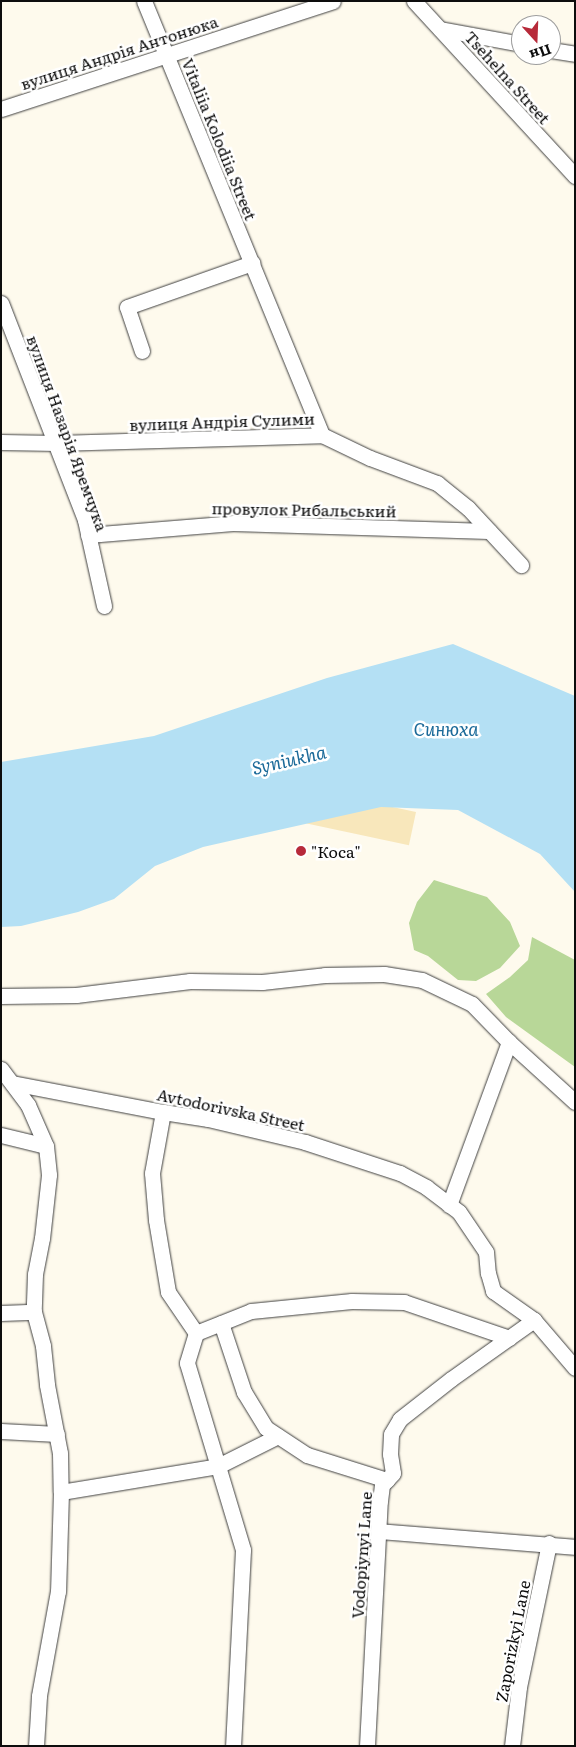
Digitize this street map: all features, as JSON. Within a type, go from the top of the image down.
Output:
[{"type":"street","name":"Vitaliia Kolodiia Street","points":[[144,1],[322,435]]},
{"type":"street","name":"вулиця Андрія Антонюка","points":[[1,109],[333,1]]},
{"type":"street","name":"Tsehelna Street","points":[[414,1],[575,176]]},
{"type":"street","points":[[440,28],[511,42]]},
{"type":"street","points":[[561,52],[575,54]]},
{"type":"street","points":[[142,351],[127,307],[252,262]]},
{"type":"street","name":"вулиця Назарія Яремчука","points":[[1,303],[57,443],[88,535],[104,606]]},
{"type":"street","name":"вулиця Андрія Сулими","points":[[1,442],[57,443],[322,435],[370,458],[437,483],[468,508],[521,565]]},
{"type":"street","name":"провулок Рибальський","points":[[88,535],[233,523],[489,531]]},
{"type":"street","points":[[1,996],[76,994],[190,981],[262,982],[325,975],[384,974],[428,982],[472,1004],[509,1042],[575,1102]]},
{"type":"street","points":[[449,1205],[509,1042]]},
{"type":"street","points":[[1,1070],[28,1105],[46,1146],[49,1175],[45,1223],[35,1274],[34,1312],[43,1346],[47,1385],[57,1434],[61,1492],[58,1591],[39,1696],[36,1746]]},
{"type":"street","name":"Avtodorivska Street","points":[[12,1083],[208,1119],[305,1142],[400,1173],[426,1186],[459,1212],[486,1252],[488,1273],[493,1291],[534,1320],[575,1368]]},
{"type":"street","points":[[163,1112],[152,1173],[156,1220],[168,1292],[196,1333]]},
{"type":"street","points":[[1,1135],[46,1146]]},
{"type":"street","points":[[196,1333],[251,1311],[352,1300],[404,1302],[508,1338]]},
{"type":"street","points":[[1,1313],[34,1312]]},
{"type":"street","name":"Vodopiynyi Lane","points":[[367,1746],[378,1531],[382,1485],[393,1474],[390,1454],[391,1434],[400,1419],[451,1379],[534,1320]]},
{"type":"street","points":[[221,1323],[244,1392],[266,1428],[307,1455],[387,1480]]},
{"type":"street","points":[[196,1333],[187,1363],[243,1550],[233,1746]]},
{"type":"street","points":[[1,1432],[57,1434]]},
{"type":"street","points":[[61,1492],[218,1466],[278,1436]]},
{"type":"street","points":[[378,1531],[575,1546]]},
{"type":"street","name":"Zaporizkyi Lane","points":[[512,1746],[519,1688],[549,1543]]},
{"type":"green space","points":[[434,880],[487,897],[510,922],[520,946],[500,968],[476,981],[458,980],[428,956],[414,950],[409,923],[417,902]]},
{"type":"green space","points":[[532,937],[575,960],[575,1067],[506,1017],[486,994],[510,977],[528,960]]},
{"type":"sand","points":[[194,765],[416,812],[409,845],[187,798]]},
{"type":"water","name":"Синюха","points":[[453,644],[575,696],[575,892],[540,854],[458,810],[381,807],[203,847],[155,866],[114,899],[78,912],[21,926],[1,927],[1,762],[154,736],[327,678]]},
{"type":"place","name":"\"Коса\"","points":[[301,851]]},
{"type":"water label","name":"Syniukha","points":[[289,760]]}]
